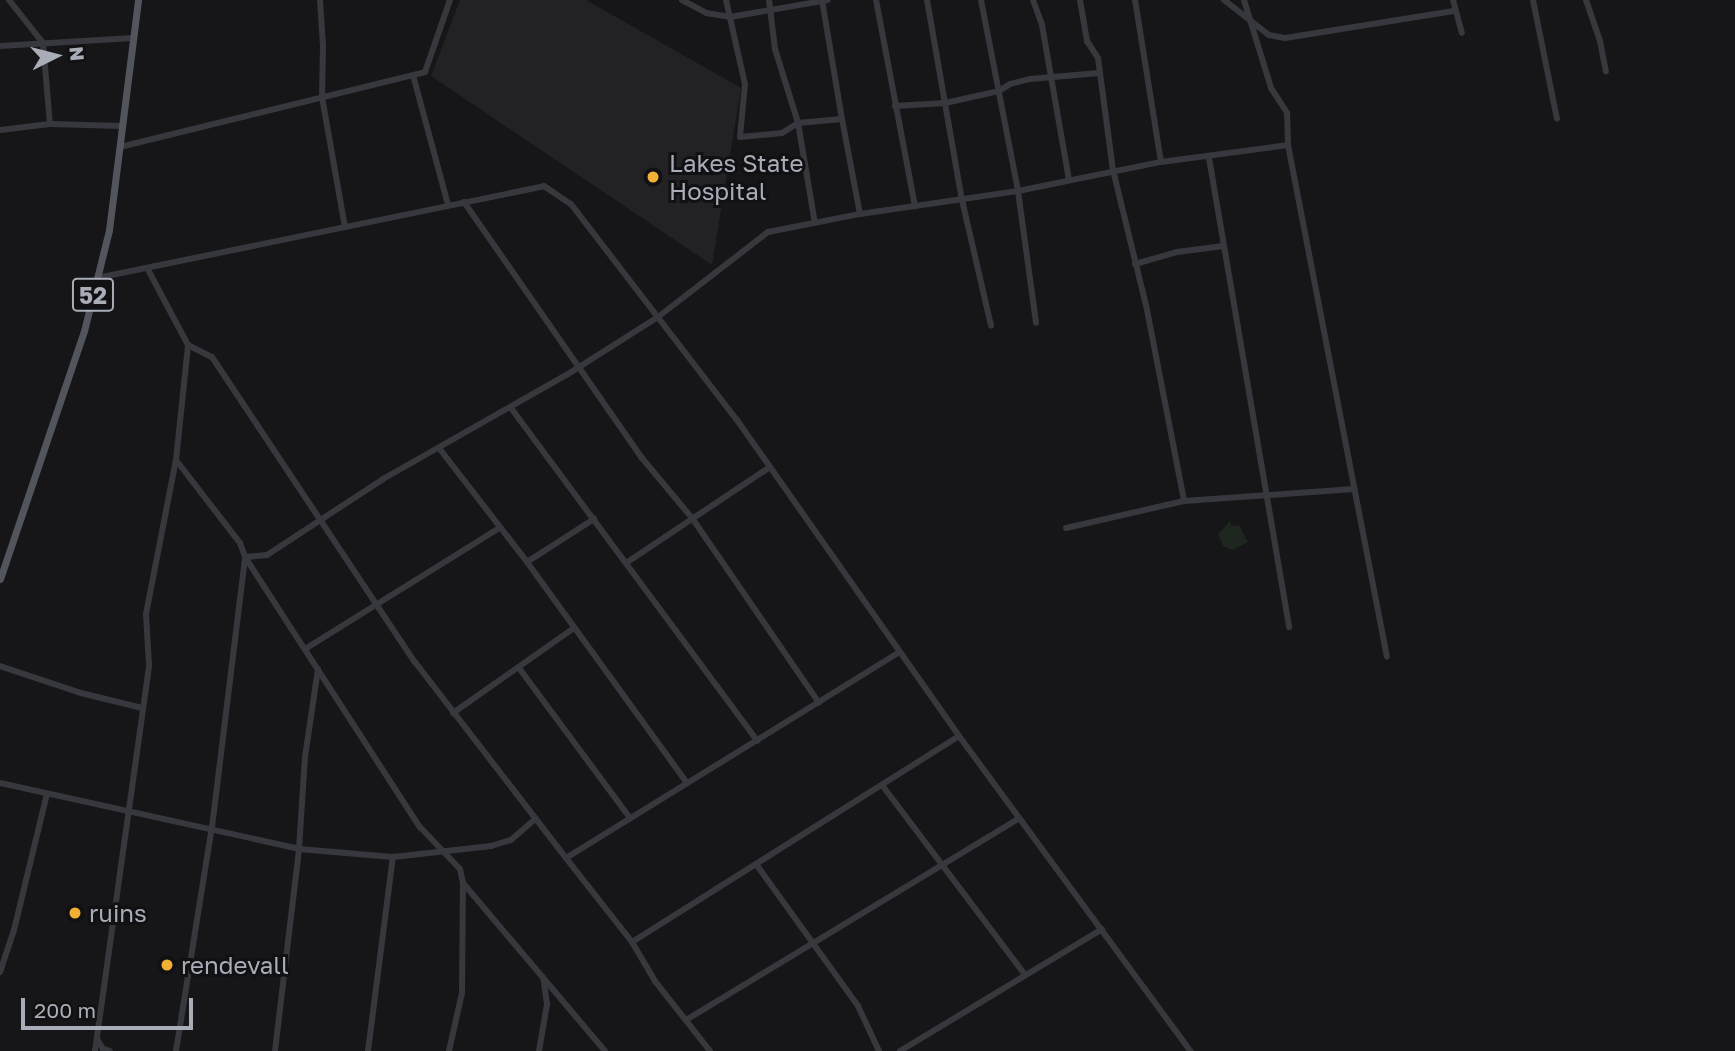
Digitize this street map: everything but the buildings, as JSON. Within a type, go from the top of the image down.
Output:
[{"type":"main road","name":"52","points":[[0,579],[84,331],[110,230],[138,0]]},
{"type":"street","points":[[9,0],[43,43],[50,124]]},
{"type":"street","points":[[320,0],[322,97],[345,227]]},
{"type":"street","points":[[120,147],[425,72],[450,0]]},
{"type":"street","points":[[682,0],[706,13],[730,17],[828,0]]},
{"type":"street","points":[[726,0],[745,84],[740,137],[782,132],[798,124],[842,119]]},
{"type":"street","points":[[769,0],[775,49],[798,124],[815,223]]},
{"type":"street","points":[[822,0],[860,214]]},
{"type":"street","points":[[876,0],[915,206]]},
{"type":"street","points":[[927,0],[962,200],[991,326]]},
{"type":"street","points":[[981,0],[1018,191],[1036,323]]},
{"type":"street","points":[[1033,0],[1042,25],[1069,179]]},
{"type":"street","points":[[1080,0],[1087,41],[1098,58],[1112,170],[1147,310],[1184,501]]},
{"type":"street","points":[[1135,0],[1161,162]]},
{"type":"street","points":[[1224,0],[1269,36],[1285,38],[1454,11]]},
{"type":"street","points":[[1244,0],[1271,88],[1287,113],[1288,145],[1387,657]]},
{"type":"street","points":[[1453,0],[1462,33]]},
{"type":"street","points":[[1533,0],[1557,119]]},
{"type":"street","points":[[1586,0],[1606,71]]},
{"type":"street","points":[[0,46],[133,38]]},
{"type":"street","points":[[895,106],[944,103],[999,91],[1010,84],[1099,73]]},
{"type":"street","points":[[413,75],[448,205]]},
{"type":"street","points":[[0,130],[50,124],[122,126]]},
{"type":"street","points":[[246,557],[267,555],[321,522],[336,508],[511,408],[658,317],[768,232],[860,214],[1018,191],[1112,170],[1288,145]]},
{"type":"street","points":[[1209,158],[1289,627]]},
{"type":"street","points":[[97,278],[544,186],[571,204],[770,467],[959,736],[1190,1051]]},
{"type":"street","points":[[464,202],[580,365],[642,458],[692,518],[819,703]]},
{"type":"street","points":[[1135,264],[1177,251],[1224,246]]},
{"type":"street","points":[[95,1051],[149,665],[146,614],[176,460],[188,345],[147,268]]},
{"type":"street","points":[[188,345],[212,357],[377,605],[453,713],[632,942],[655,981],[710,1051]]},
{"type":"street","points":[[511,408],[757,741]]},
{"type":"street","points":[[439,448],[498,528],[527,562],[686,782]]},
{"type":"street","points":[[176,460],[240,543],[246,557],[420,827],[460,869],[463,883],[462,993],[449,1051]]},
{"type":"street","points":[[626,563],[770,467]]},
{"type":"street","points":[[1066,528],[1184,501],[1355,489]]},
{"type":"street","points":[[527,562],[594,519]]},
{"type":"street","points":[[305,649],[498,528]]},
{"type":"street","points":[[176,1051],[212,827],[246,557]]},
{"type":"street","points":[[453,713],[574,628]]},
{"type":"street","points":[[566,858],[900,652]]},
{"type":"street","points":[[0,666],[80,693],[142,708]]},
{"type":"street","points":[[519,668],[630,818]]},
{"type":"street","points":[[275,1051],[299,849],[305,757],[318,669]]},
{"type":"street","points":[[632,942],[959,736]]},
{"type":"street","points":[[0,783],[129,813],[212,827],[299,849],[393,857],[444,852],[511,840],[536,818]]},
{"type":"street","points":[[882,785],[1026,975]]},
{"type":"street","points":[[0,972],[14,930],[47,794]]},
{"type":"street","points":[[686,1020],[1019,818]]},
{"type":"street","points":[[368,1051],[393,857]]},
{"type":"street","points":[[757,864],[858,1006],[879,1051]]},
{"type":"street","points":[[463,883],[605,1051]]},
{"type":"street","points":[[900,1051],[1102,929]]},
{"type":"street","points":[[539,1051],[547,1003],[542,974]]},
{"type":"street","points":[[97,1039],[103,1049],[110,1051]]},
{"type":"shaded area","name":"Lakes State Hospital","points":[[460,0],[586,0],[741,88],[712,265],[431,76]]},
{"type":"shaded area","points":[[1230,521],[1232,526],[1239,525],[1248,542],[1233,550],[1223,546],[1218,534]]},
{"type":"place","name":"Lakes State Hospital","points":[[653,177]]},
{"type":"place","name":"ruins","points":[[75,913]]},
{"type":"place","name":"rendevall","points":[[167,965]]}]
